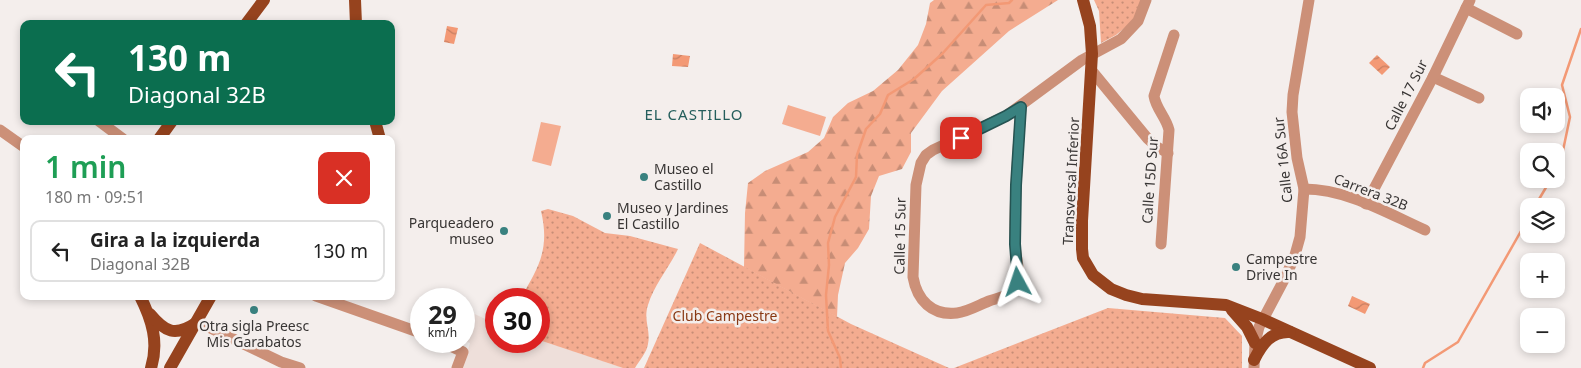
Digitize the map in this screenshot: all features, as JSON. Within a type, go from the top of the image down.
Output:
[{"type":"main road","points":[[249,20],[264,0]]},
{"type":"main road","points":[[344,0],[355,20]]},
{"type":"main road","points":[[354,0],[355,20]]},
{"type":"main road","name":"Transversal Inferior","points":[[1083,0],[1092,40],[1092,71],[1082,221],[1082,249],[1088,267],[1100,282],[1126,295],[1226,305],[1262,319],[1370,368]]},
{"type":"main road","points":[[142,300],[148,312],[155,340],[152,368]]},
{"type":"main road","points":[[170,368],[198,322],[209,300]]},
{"type":"main road","points":[[1226,305],[1243,321],[1255,343]]},
{"type":"main road","points":[[148,312],[165,329],[174,331],[187,329],[198,322]]},
{"type":"main road","points":[[1254,364],[1261,347],[1270,337],[1280,332],[1290,332]]},
{"type":"street","points":[[1021,107],[1072,67],[1120,39],[1138,21],[1146,0]]},
{"type":"street","name":"Calle 16A Sur","points":[[1254,364],[1255,343],[1262,319],[1295,255],[1300,237],[1304,189],[1294,141],[1292,112],[1293,95],[1309,0]]},
{"type":"street","points":[[1468,4],[1516,34]]},
{"type":"street","name":"Calle 17 Sur","points":[[1366,204],[1433,77],[1468,4]]},
{"type":"street","name":"Calle 15D Sur","points":[[1161,244],[1168,152],[1168,124],[1158,111],[1154,96],[1174,35]]},
{"type":"street","points":[[1092,40],[1104,47]]},
{"type":"street","points":[[1092,71],[1148,139],[1157,147],[1168,152]]},
{"type":"street","points":[[1433,77],[1479,98]]},
{"type":"street","points":[[1090,90],[1107,91]]},
{"type":"street","name":"Calle 15 Sur","points":[[1021,107],[1016,185],[1015,244],[1019,275],[1016,287],[1009,294],[958,313],[938,312],[927,306],[920,299],[915,289],[913,277],[916,185],[921,163],[933,150],[1006,116],[1021,107]]},
{"type":"street","points":[[104,125],[118,135]]},
{"type":"street","points":[[0,130],[20,144]]},
{"type":"street","name":"Carrera 32B","points":[[1304,189],[1320,189],[1340,193],[1425,230]]},
{"type":"street","points":[[327,300],[410,329]]},
{"type":"street","points":[[198,322],[281,362],[300,368]]},
{"type":"street","points":[[457,368],[463,353]]},
{"type":"shaded area","points":[[475,314],[485,319],[485,353],[550,353],[550,344],[623,368],[462,368],[467,353],[475,353]]},
{"type":"green space","points":[[934,0],[1058,0],[1009,31],[942,91],[911,133],[911,152],[902,169],[879,176],[871,196],[869,229],[858,248],[845,263],[838,295],[837,317],[744,267],[745,213],[748,183],[765,171],[808,152],[824,138],[833,117],[848,103],[873,91],[898,70],[918,45],[926,24],[930,3]]},
{"type":"green space","points":[[1094,0],[1140,0],[1142,2],[1134,20],[1116,35],[1101,43],[1099,11]]},
{"type":"green space","points":[[788,105],[826,117],[820,136],[782,124]]},
{"type":"green space","points":[[541,122],[561,126],[551,166],[532,161]]},
{"type":"green space","points":[[548,209],[573,216],[605,233],[630,236],[678,249],[648,305],[646,315],[649,334],[648,344],[645,353],[635,368],[623,368],[550,344],[550,288],[526,288],[533,277],[543,247],[544,236],[541,211]]},
{"type":"green space","name":"Club Campestre","points":[[700,243],[851,324],[949,368],[644,368]]},
{"type":"green space","points":[[1108,308],[1225,318],[1242,336],[1242,368],[954,368]]},
{"type":"water","points":[[447,26],[458,28],[454,44],[444,42]]},
{"type":"water","points":[[673,54],[690,56],[688,67],[672,66]]},
{"type":"water","points":[[1377,55],[1390,67],[1382,75],[1369,63]]},
{"type":"water","points":[[1352,296],[1370,304],[1365,314],[1348,306]]},
{"type":"waterway","points":[[841,368],[840,358],[828,331],[826,295],[829,265],[828,243],[835,217],[856,177],[857,155],[866,129],[880,114],[888,95],[914,79],[942,54],[986,5],[1009,3],[1012,0]]},
{"type":"waterway","points":[[1565,143],[1570,117],[1562,85],[1581,29]]},
{"type":"waterway","points":[[1540,198],[1546,188]]},
{"type":"waterway","points":[[1423,368],[1425,363],[1458,342],[1520,233]]},
{"type":"place","name":"Museo el Castillo","points":[[644,177]]},
{"type":"place","name":"Museo y Jardines El Castillo","points":[[607,216]]},
{"type":"place","name":"Parqueadero museo","points":[[504,231]]},
{"type":"place","name":"Campestre Drive In","points":[[1236,267]]},
{"type":"place","name":"Otra sigla Preesc Mis Garabatos","points":[[254,310]]},
{"type":"district","name":"EL CASTILLO","points":[[694,115]]},
{"type":"route","points":[[961,138],[1021,107],[1016,185],[1015,244],[1019,275],[1018,282]]}]
